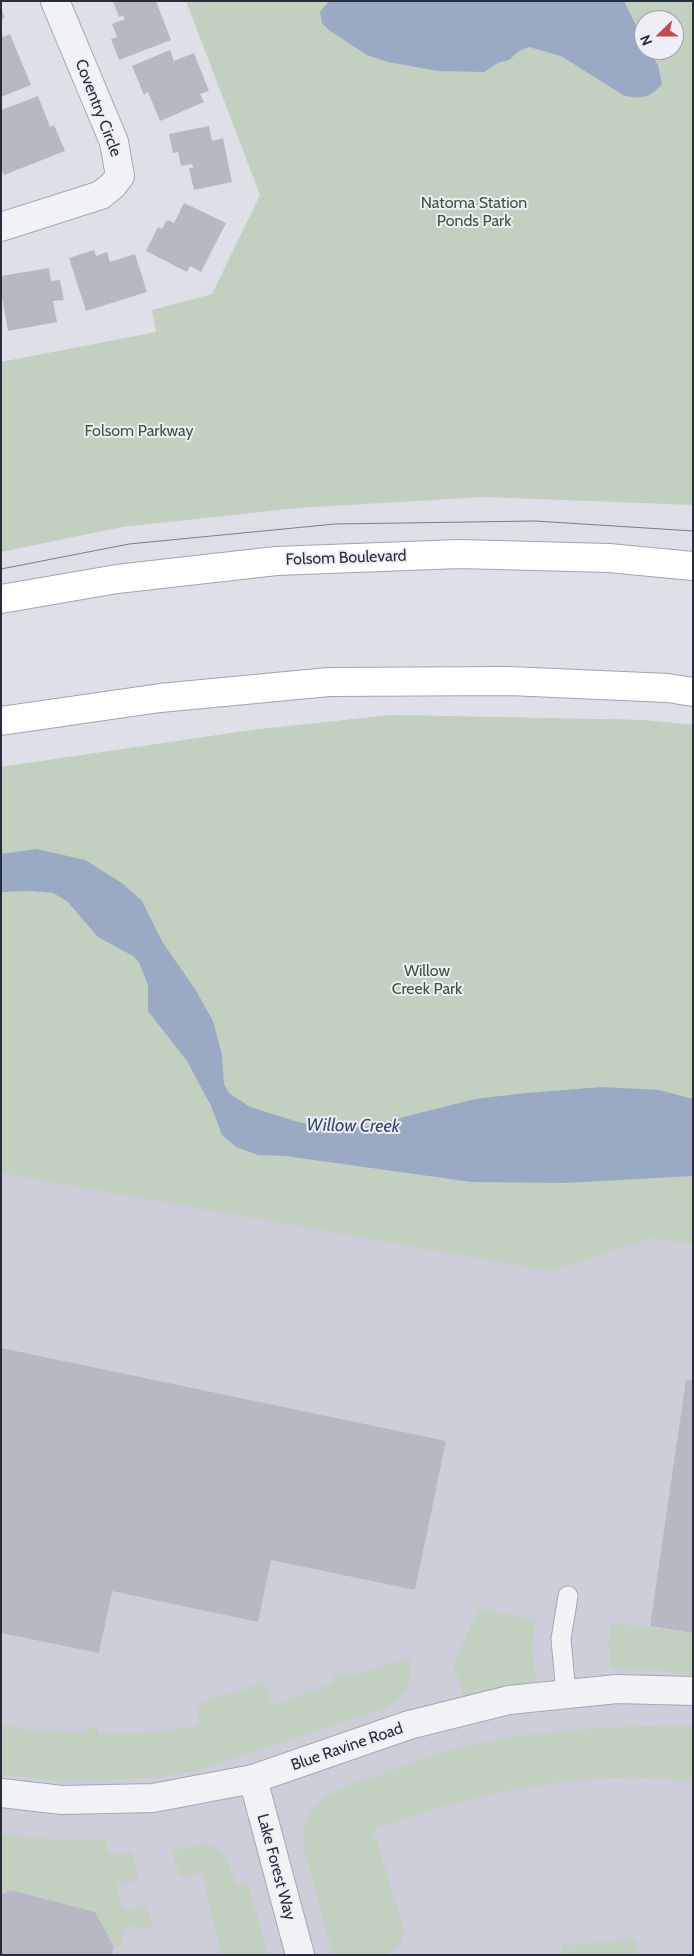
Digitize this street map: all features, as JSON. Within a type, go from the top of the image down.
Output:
[{"type":"main road","name":"Folsom Boulevard","points":[[1,599],[117,579],[276,561],[460,554],[609,558],[693,566]]},
{"type":"main road","points":[[1,721],[160,698],[329,682],[508,681],[668,688],[693,692]]},
{"type":"street","name":"Coventry Circle","points":[[1,227],[101,195],[114,185],[120,176],[114,142],[55,1]]},
{"type":"street","name":"Blue Ravine Road","points":[[1,1793],[62,1800],[138,1799],[192,1792],[253,1779],[410,1725],[509,1700],[617,1689],[693,1691]]},
{"type":"street","name":"Lake Forest Way","points":[[253,1779],[300,1955]]},
{"type":"lane","points":[[566,1693],[562,1639],[568,1596]]},
{"type":"shaded area","points":[[392,715],[643,720],[693,725],[693,1955],[1,1955],[1,767],[252,730]]},
{"type":"green space","name":"Natoma Station Ponds Park","points":[[186,1],[693,1],[693,505],[484,497],[298,508],[122,527],[1,552],[1,362],[156,332],[152,310],[212,294],[260,195]]},
{"type":"green space","name":"Willow Creek Park","points":[[392,715],[643,720],[693,725],[693,1244],[653,1238],[551,1271],[1,1173],[1,767],[252,730]]},
{"type":"green space","points":[[479,1608],[536,1621],[531,1648],[537,1682],[464,1698],[455,1670],[455,1661]]},
{"type":"green space","points":[[612,1623],[693,1633],[693,1675],[660,1670],[611,1669],[608,1642]]},
{"type":"green space","points":[[409,1658],[410,1674],[407,1687],[399,1698],[387,1708],[192,1772],[150,1778],[99,1780],[45,1780],[1,1774],[1,1725],[37,1731],[87,1733],[87,1728],[98,1728],[99,1734],[163,1732],[199,1725],[196,1704],[264,1683],[273,1705],[334,1683],[332,1676],[344,1672],[347,1678]]},
{"type":"green space","points":[[693,1725],[693,1782],[653,1778],[613,1778],[530,1787],[449,1805],[373,1830],[404,1929],[403,1938],[398,1948],[386,1955],[333,1955],[303,1845],[304,1828],[307,1820],[311,1812],[324,1798],[351,1784],[448,1751],[507,1738],[569,1730]]},
{"type":"green space","points":[[1,1834],[46,1839],[107,1839],[107,1854],[131,1853],[140,1879],[116,1886],[124,1911],[146,1906],[153,1927],[143,1930],[126,1925],[119,1949],[114,1947],[95,1912],[10,1890],[1,1895]]},
{"type":"green space","points":[[204,1844],[218,1849],[227,1859],[236,1886],[248,1883],[268,1955],[222,1955],[202,1873],[181,1878],[171,1851]]},
{"type":"green space","points":[[635,1939],[637,1955],[563,1955],[561,1946]]},
{"type":"water","points":[[329,1],[624,1],[634,22],[634,60],[655,60],[662,84],[654,92],[644,97],[623,95],[561,56],[529,47],[519,51],[509,60],[498,63],[484,72],[438,71],[388,62],[367,55],[330,31],[322,23],[320,12]]},
{"type":"water","points":[[37,849],[85,860],[122,883],[142,901],[163,943],[195,989],[213,1021],[222,1055],[224,1084],[229,1093],[250,1107],[298,1122],[332,1128],[364,1127],[475,1099],[602,1087],[659,1090],[693,1099],[693,1176],[565,1183],[472,1182],[285,1156],[258,1155],[236,1147],[222,1135],[211,1106],[187,1061],[148,1011],[148,985],[139,962],[133,956],[98,937],[67,901],[53,893],[31,891],[1,892],[1,854]]},
{"type":"building","points":[[113,1],[156,1],[171,40],[119,60],[111,39],[117,37],[112,24],[125,19],[123,15],[119,17]]},
{"type":"building","points":[[1,8],[5,18],[1,19]]},
{"type":"building","points":[[1,32],[3,37],[10,34],[31,85],[1,97]]},
{"type":"building","points":[[170,50],[174,61],[194,53],[209,91],[200,94],[204,102],[160,121],[148,92],[144,95],[132,66]]},
{"type":"building","points":[[38,96],[50,127],[54,125],[65,151],[4,175],[1,167],[1,110]]},
{"type":"building","points":[[209,126],[212,141],[223,138],[232,182],[194,190],[189,168],[193,168],[192,164],[181,166],[178,152],[173,153],[169,134]]},
{"type":"building","points":[[184,203],[226,223],[201,272],[190,266],[187,272],[146,251],[158,227],[162,229],[167,220],[174,223]]},
{"type":"building","points":[[94,250],[96,256],[107,252],[110,262],[135,254],[147,292],[86,311],[69,258]]},
{"type":"building","points":[[49,268],[51,281],[60,280],[64,300],[53,301],[57,322],[8,331],[1,291],[1,276]]},
{"type":"building","points":[[1,1348],[446,1441],[415,1590],[271,1560],[258,1622],[112,1591],[99,1653],[1,1633]]},
{"type":"building","points":[[686,1380],[693,1381],[693,1633],[650,1626]]},
{"type":"building","points":[[10,1890],[95,1912],[114,1947],[112,1955],[1,1955],[1,1895]]},
{"type":"tram line","points":[[1,569],[129,544],[335,524],[535,521],[693,531]]},
{"type":"park label","name":"Folsom Parkway","points":[[139,431]]},
{"type":"water label","name":"Willow Creek","points":[[353,1126]]}]
